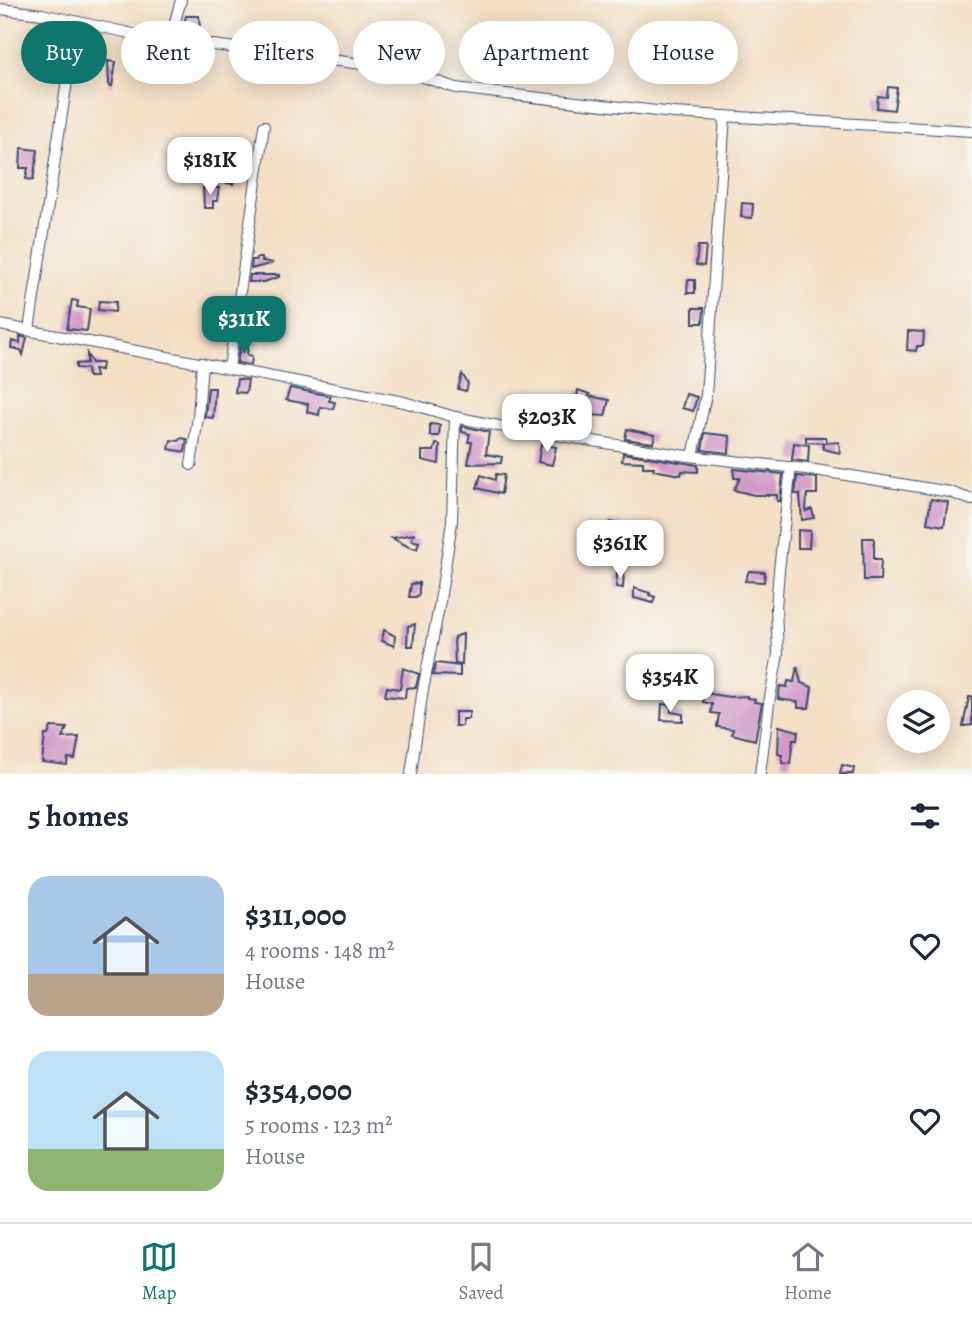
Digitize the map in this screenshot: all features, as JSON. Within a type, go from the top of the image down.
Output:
[{"type":"street","points":[[175,21],[181,0]]},
{"type":"street","points":[[0,9],[72,21]]},
{"type":"street","points":[[215,45],[370,65],[423,77],[456,88],[674,113],[972,131]]},
{"type":"street","points":[[29,330],[67,84]]},
{"type":"street","points":[[693,456],[707,384],[725,116]]},
{"type":"street","points":[[229,368],[264,126]]},
{"type":"street","points":[[0,325],[404,402],[455,417],[693,456],[791,467],[950,492],[972,500]]},
{"type":"street","points":[[191,465],[202,363]]},
{"type":"street","points":[[411,774],[452,522],[455,417]]},
{"type":"street","points":[[760,774],[778,654],[776,608],[791,467]]},
{"type":"building","points":[[186,16],[199,16],[199,21],[185,21]]},
{"type":"building","points":[[108,61],[116,62],[112,86],[109,86]]},
{"type":"building","points":[[888,87],[897,88],[894,110],[877,108],[878,96],[887,97]]},
{"type":"building","points":[[21,148],[38,150],[33,180],[26,179],[28,168],[20,168]]},
{"type":"building","points":[[223,170],[236,172],[233,184],[215,181],[216,174],[222,173]]},
{"type":"building","points":[[203,188],[219,188],[213,208],[204,208]]},
{"type":"building","points":[[742,203],[753,204],[752,218],[741,217]]},
{"type":"building","points":[[698,246],[706,246],[704,266],[696,265]]},
{"type":"building","points":[[256,258],[273,263],[251,269],[252,260]]},
{"type":"building","points":[[250,275],[279,277],[264,282],[249,282]]},
{"type":"building","points":[[688,280],[695,280],[695,293],[687,293]]},
{"type":"building","points":[[72,300],[78,301],[77,307],[90,309],[87,331],[67,329]]},
{"type":"building","points":[[99,301],[116,302],[115,312],[98,310]]},
{"type":"building","points":[[693,308],[704,308],[703,323],[693,323]]},
{"type":"building","points":[[244,313],[265,316],[261,333],[242,329]]},
{"type":"building","points":[[908,331],[924,332],[923,346],[917,346],[916,351],[907,350]]},
{"type":"building","points":[[20,336],[27,338],[23,355],[21,350],[11,348],[12,341],[20,343]]},
{"type":"building","points":[[240,346],[248,347],[247,355],[252,356],[251,365],[237,363]]},
{"type":"building","points":[[87,354],[92,363],[102,363],[101,370],[94,369],[96,377],[88,377],[87,369],[76,368],[76,364],[87,363]]},
{"type":"building","points":[[462,374],[468,384],[466,391],[458,389]]},
{"type":"building","points":[[237,379],[248,380],[246,393],[235,392]]},
{"type":"building","points":[[208,388],[215,388],[213,418],[205,417]]},
{"type":"building","points":[[290,388],[331,396],[329,401],[335,402],[333,409],[320,407],[319,415],[307,412],[308,404],[286,400]]},
{"type":"building","points":[[578,390],[590,394],[589,396],[609,400],[605,416],[575,414]]},
{"type":"building","points":[[686,394],[697,397],[693,411],[682,408]]},
{"type":"building","points":[[549,409],[570,409],[568,423],[549,424]]},
{"type":"building","points":[[430,424],[440,425],[439,436],[430,436]]},
{"type":"building","points":[[462,426],[489,432],[486,454],[502,457],[501,463],[468,464],[472,442],[468,442],[470,434],[462,432]]},
{"type":"building","points":[[627,429],[655,435],[653,443],[625,439]]},
{"type":"building","points":[[705,433],[730,436],[729,453],[702,450]]},
{"type":"building","points":[[806,437],[826,437],[826,443],[839,442],[840,453],[823,449],[823,443],[806,442]]},
{"type":"building","points":[[180,438],[187,439],[185,452],[169,449],[171,440],[179,441]]},
{"type":"building","points":[[794,443],[809,445],[808,462],[792,460]]},
{"type":"building","points":[[436,444],[440,445],[439,464],[422,460],[422,451],[434,451]]},
{"type":"building","points":[[541,444],[556,447],[552,465],[538,462]]},
{"type":"building","points":[[623,453],[698,465],[698,472],[682,471],[681,475],[653,470],[654,467],[643,467],[643,462],[622,461]]},
{"type":"building","points":[[734,469],[783,474],[780,501],[777,501],[777,495],[754,495],[734,490],[740,478],[734,478]]},
{"type":"building","points":[[496,474],[504,475],[501,494],[477,488],[481,475],[495,480]]},
{"type":"building","points":[[797,476],[817,478],[817,494],[807,494],[806,511],[812,509],[814,518],[802,520],[800,494],[795,494]]},
{"type":"building","points":[[931,499],[948,502],[944,526],[927,523]]},
{"type":"building","points":[[610,522],[625,526],[622,539],[606,533]]},
{"type":"building","points":[[798,530],[810,531],[809,548],[798,548]]},
{"type":"building","points":[[414,534],[411,540],[419,542],[417,549],[392,538]]},
{"type":"building","points":[[863,538],[874,538],[874,559],[881,559],[880,580],[864,580]]},
{"type":"building","points":[[624,570],[623,588],[616,587],[617,574]]},
{"type":"building","points":[[749,571],[765,572],[764,582],[745,581]]},
{"type":"building","points":[[419,583],[419,594],[409,597],[411,584]]},
{"type":"building","points":[[634,588],[650,593],[649,595],[655,597],[653,603],[634,598]]},
{"type":"building","points":[[415,624],[413,646],[407,646],[408,626]]},
{"type":"building","points":[[384,630],[395,636],[394,646],[382,641]]},
{"type":"building","points":[[463,634],[462,665],[455,664],[454,637]]},
{"type":"building","points":[[436,663],[460,666],[460,676],[433,675]]},
{"type":"building","points":[[797,666],[801,683],[812,687],[809,708],[798,708],[798,702],[778,699],[780,686],[787,687],[788,681],[794,682]]},
{"type":"building","points":[[403,668],[419,674],[416,687],[406,688],[405,698],[385,696],[387,687],[400,689]]},
{"type":"building","points":[[705,693],[729,697],[747,696],[755,699],[754,702],[762,703],[755,740],[732,734],[733,729],[717,727],[719,714],[711,713],[712,704],[703,702]]},
{"type":"building","points":[[969,697],[972,697],[972,725],[963,726]]},
{"type":"building","points":[[662,704],[671,705],[671,712],[683,714],[683,721],[661,720]]},
{"type":"building","points":[[455,712],[470,712],[468,719],[463,719],[462,726],[455,726]]},
{"type":"building","points":[[779,726],[798,731],[797,740],[793,740],[790,764],[782,763],[782,755],[778,754]]},
{"type":"building","points":[[51,727],[67,728],[62,738],[79,737],[75,759],[68,758],[67,765],[42,762],[45,735],[48,735]]},
{"type":"building","points":[[842,765],[854,768],[853,774],[840,774]]}]
